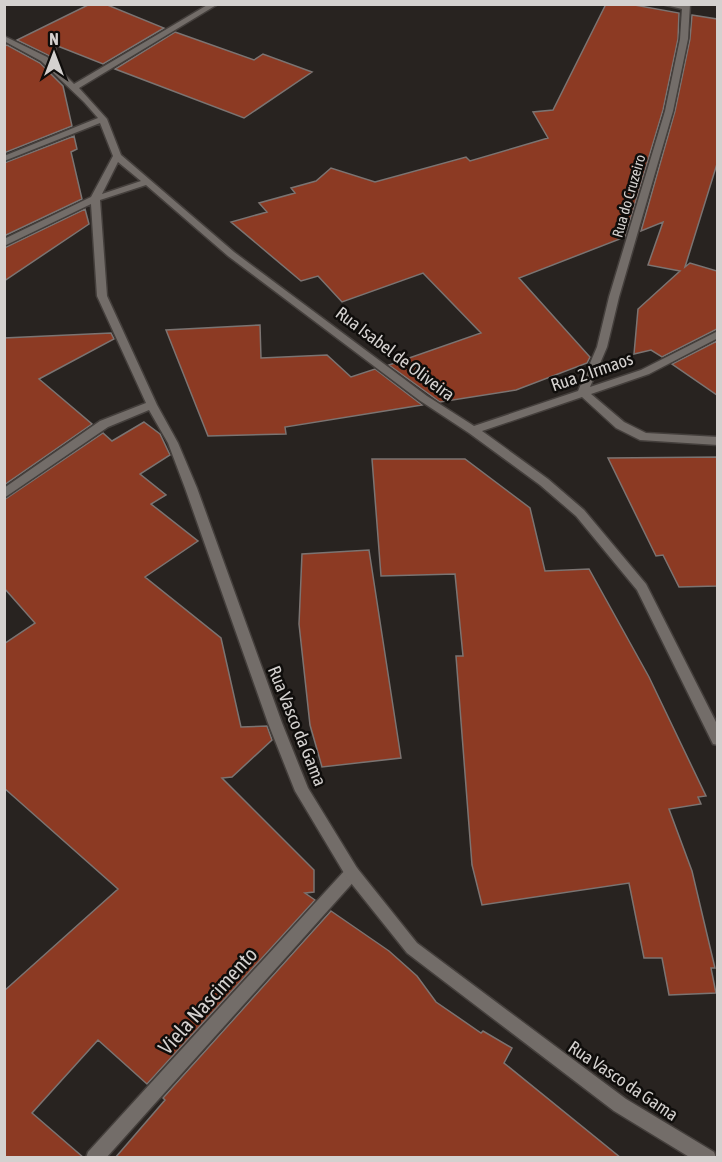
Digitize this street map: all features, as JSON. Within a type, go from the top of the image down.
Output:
[{"type":"street","points":[[74,87],[215,4]]},
{"type":"street","points":[[665,4],[686,6]]},
{"type":"street","name":"Rua do Cruzeiro","points":[[583,392],[602,347],[614,297],[669,111],[684,39],[686,6]]},
{"type":"street","name":"Rua Isabel de Oliveira","points":[[4,38],[44,59],[74,87],[103,119],[117,156],[231,254],[423,398],[473,430],[544,482],[580,513],[642,587],[717,740]]},
{"type":"street","points":[[4,159],[103,119]]},
{"type":"street","points":[[95,199],[117,156]]},
{"type":"street","points":[[4,243],[95,199],[146,182]]},
{"type":"street","name":"Rua Vasco da Gama","points":[[95,199],[102,296],[152,405],[173,443],[302,791],[352,873],[411,948],[620,1105],[708,1158]]},
{"type":"street","name":"Rua 2 Irmaos","points":[[473,430],[645,372],[717,334]]},
{"type":"street","points":[[583,392],[620,425],[644,437],[717,441]]},
{"type":"street","points":[[4,494],[104,424],[152,405]]},
{"type":"street","name":"Viela Nascimento","points":[[94,1158],[352,873]]},
{"type":"building","points":[[90,4],[105,4],[164,28],[103,64],[55,45],[59,66],[48,55],[17,40]]},
{"type":"building","points":[[606,4],[629,4],[679,13],[678,39],[663,110],[625,237],[519,278],[590,357],[587,363],[516,390],[440,402],[389,365],[481,333],[423,273],[342,302],[318,276],[301,281],[231,222],[267,212],[259,203],[295,193],[291,188],[316,181],[331,168],[375,182],[466,157],[470,161],[548,138],[533,112],[553,110]]},
{"type":"building","points":[[692,15],[717,19],[717,164],[685,267],[690,263],[717,271],[717,329],[662,357],[651,350],[634,354],[638,309],[680,271],[648,265],[663,222],[641,231],[675,111],[690,39]]},
{"type":"building","points":[[175,32],[254,60],[263,54],[312,72],[244,118],[115,69]]},
{"type":"building","points":[[7,45],[40,63],[63,86],[72,126],[4,153],[4,46]]},
{"type":"building","points":[[74,136],[77,149],[71,152],[82,199],[4,236],[4,163]]},
{"type":"building","points":[[85,209],[89,224],[4,281],[4,248]]},
{"type":"building","points":[[260,325],[261,358],[327,355],[351,377],[375,369],[422,405],[285,427],[286,434],[208,436],[166,330]]},
{"type":"building","points":[[111,333],[114,339],[39,379],[92,424],[4,485],[4,338]]},
{"type":"building","points":[[717,341],[717,395],[672,364]]},
{"type":"building","points":[[144,422],[160,434],[170,455],[140,474],[166,495],[151,504],[198,541],[145,577],[221,638],[241,727],[267,726],[272,740],[232,777],[222,778],[314,870],[314,892],[305,893],[315,900],[147,1084],[98,1040],[32,1113],[84,1158],[4,1158],[4,991],[118,889],[4,788],[4,644],[35,623],[4,588],[4,500],[103,433],[112,441]]},
{"type":"building","points":[[717,457],[717,586],[679,587],[663,555],[656,556],[608,458]]},
{"type":"building","points":[[372,459],[465,459],[530,508],[545,571],[589,569],[649,677],[706,796],[698,797],[701,804],[669,809],[692,871],[715,968],[711,968],[716,993],[669,995],[662,958],[644,958],[629,883],[482,905],[472,865],[456,656],[463,656],[455,574],[381,576]]},
{"type":"building","points":[[369,550],[401,758],[322,767],[310,725],[299,624],[302,554]]},
{"type":"building","points":[[331,911],[389,951],[417,976],[436,1002],[481,1033],[483,1031],[512,1048],[504,1063],[621,1158],[115,1158],[165,1100],[163,1098]]}]
